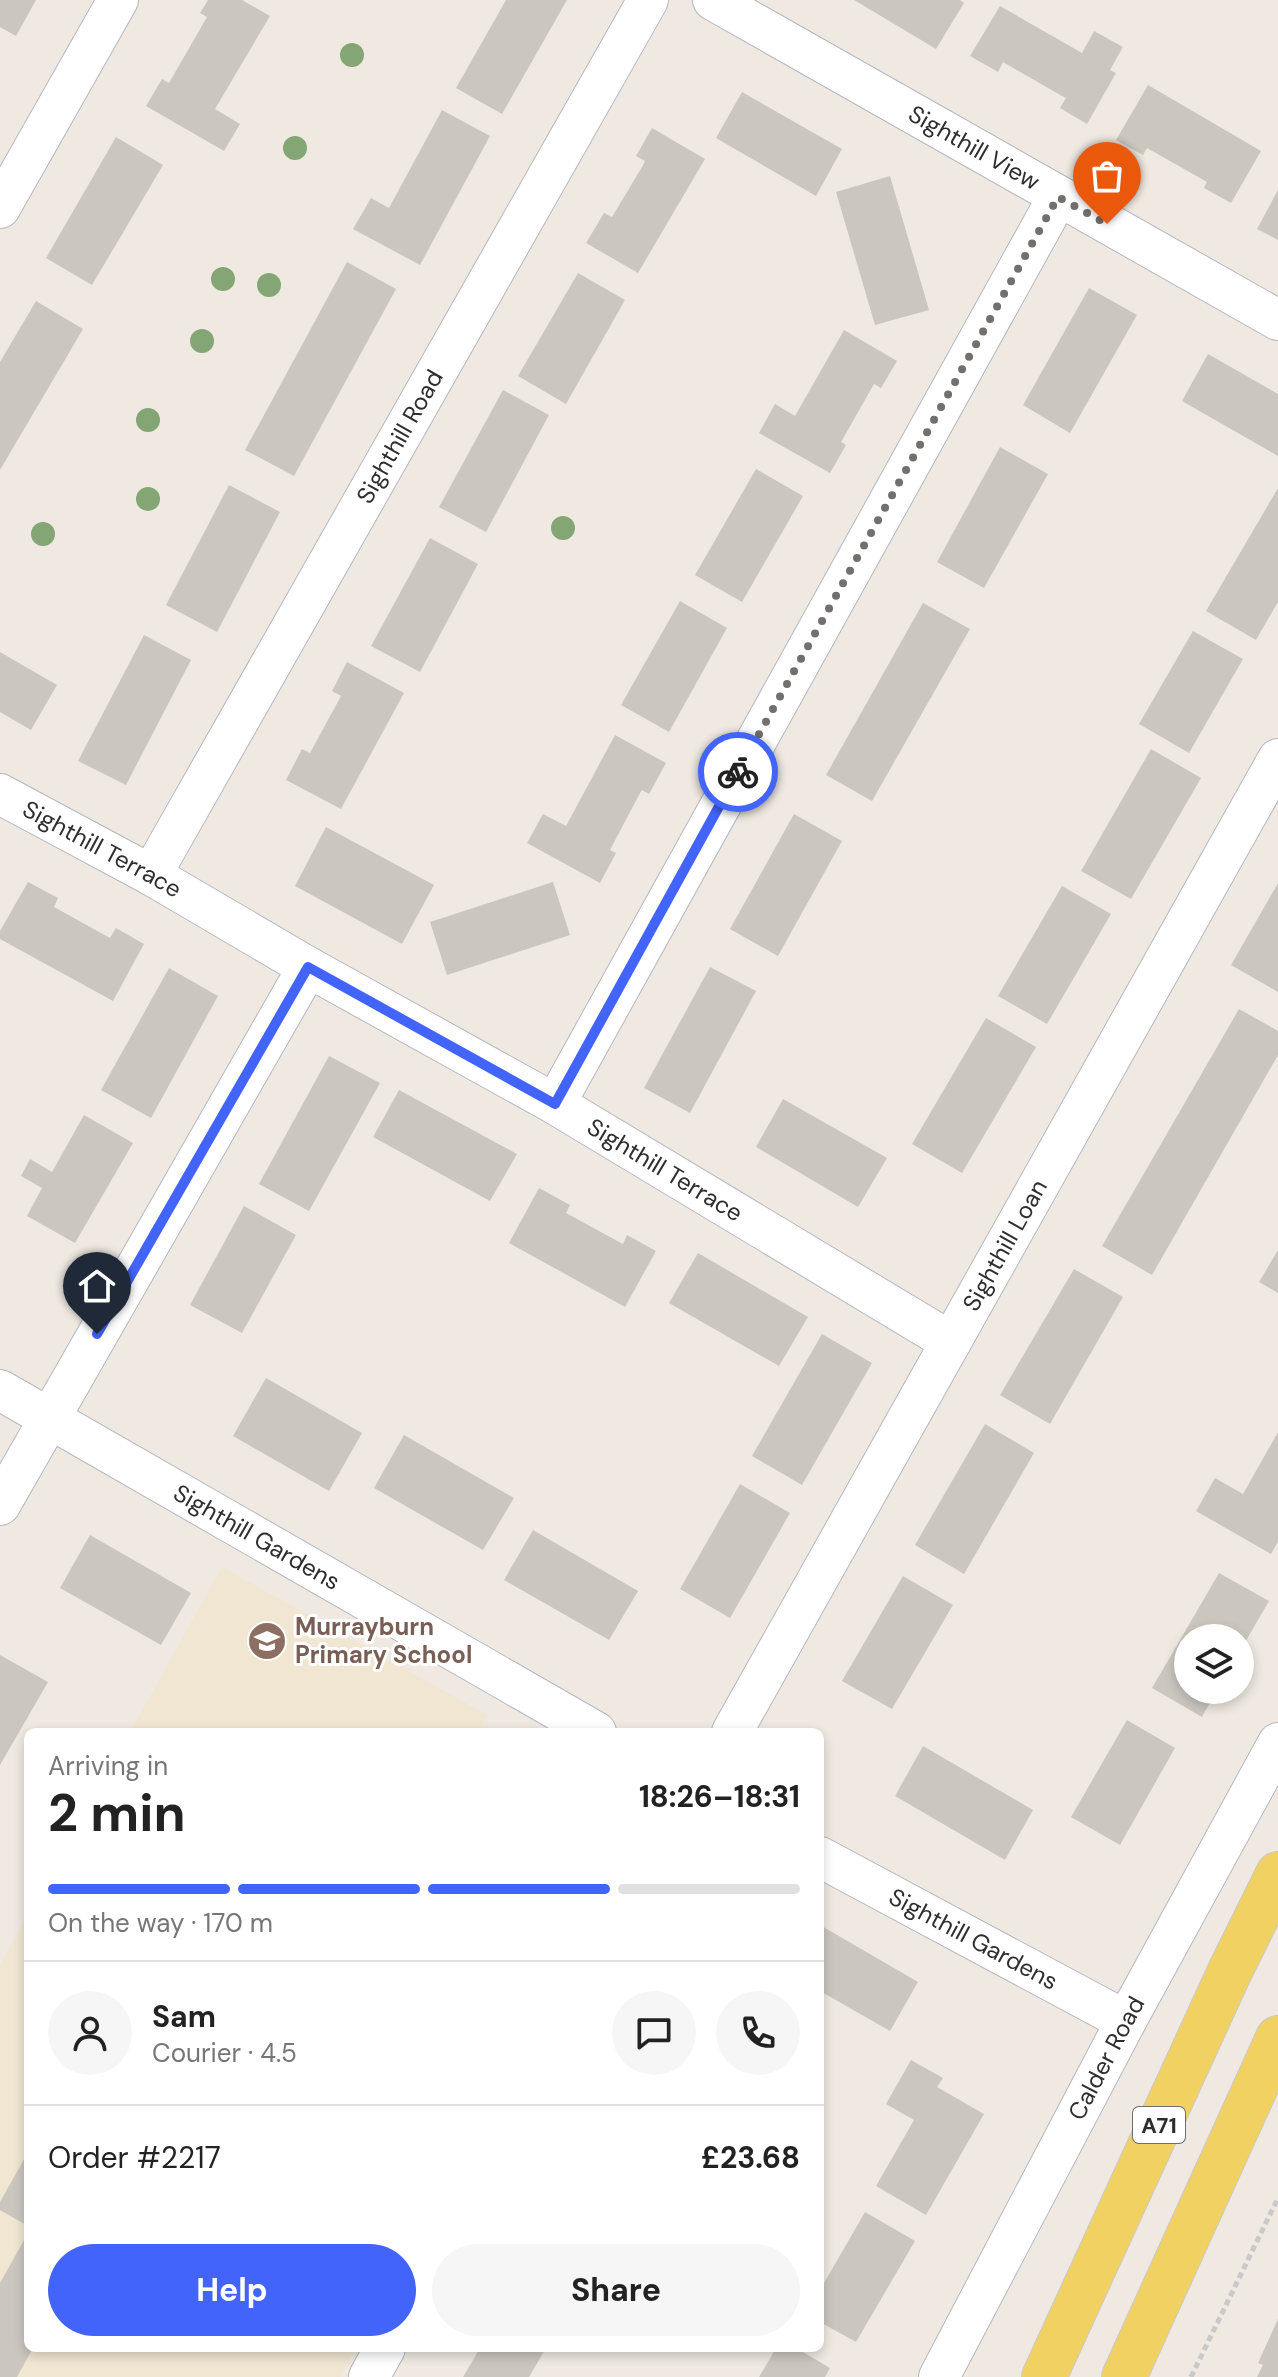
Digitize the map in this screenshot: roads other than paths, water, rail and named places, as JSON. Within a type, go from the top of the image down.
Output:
[{"type":"main road","name":"A71","points":[[1044,2377],[1278,1874]]},
{"type":"main road","points":[[1124,2377],[1278,2038]]},
{"type":"street","points":[[0,208],[118,0]]},
{"type":"street","name":"Sighthill Road","points":[[151,875],[648,0]]},
{"type":"street","name":"Sighthill View","points":[[713,0],[1278,320]]},
{"type":"street","points":[[555,1104],[1058,197]]},
{"type":"street","name":"Sighthill Loan","points":[[734,1728],[1278,759]]},
{"type":"street","name":"Sighthill Terrace","points":[[0,794],[151,875],[308,967],[555,1104],[951,1342]]},
{"type":"street","points":[[0,1505],[308,967]]},
{"type":"street","name":"Sighthill Gardens","points":[[0,1390],[589,1728]]},
{"type":"street","name":"Calder Road","points":[[939,2377],[1126,2021],[1278,1743]]},
{"type":"street","name":"Sighthill Gardens","points":[[824,1859],[1126,2021]]},
{"type":"street","points":[[369,2377],[383,2352]]},
{"type":"place","name":"Murrayburn Primary School","points":[[267,1641]]}]
